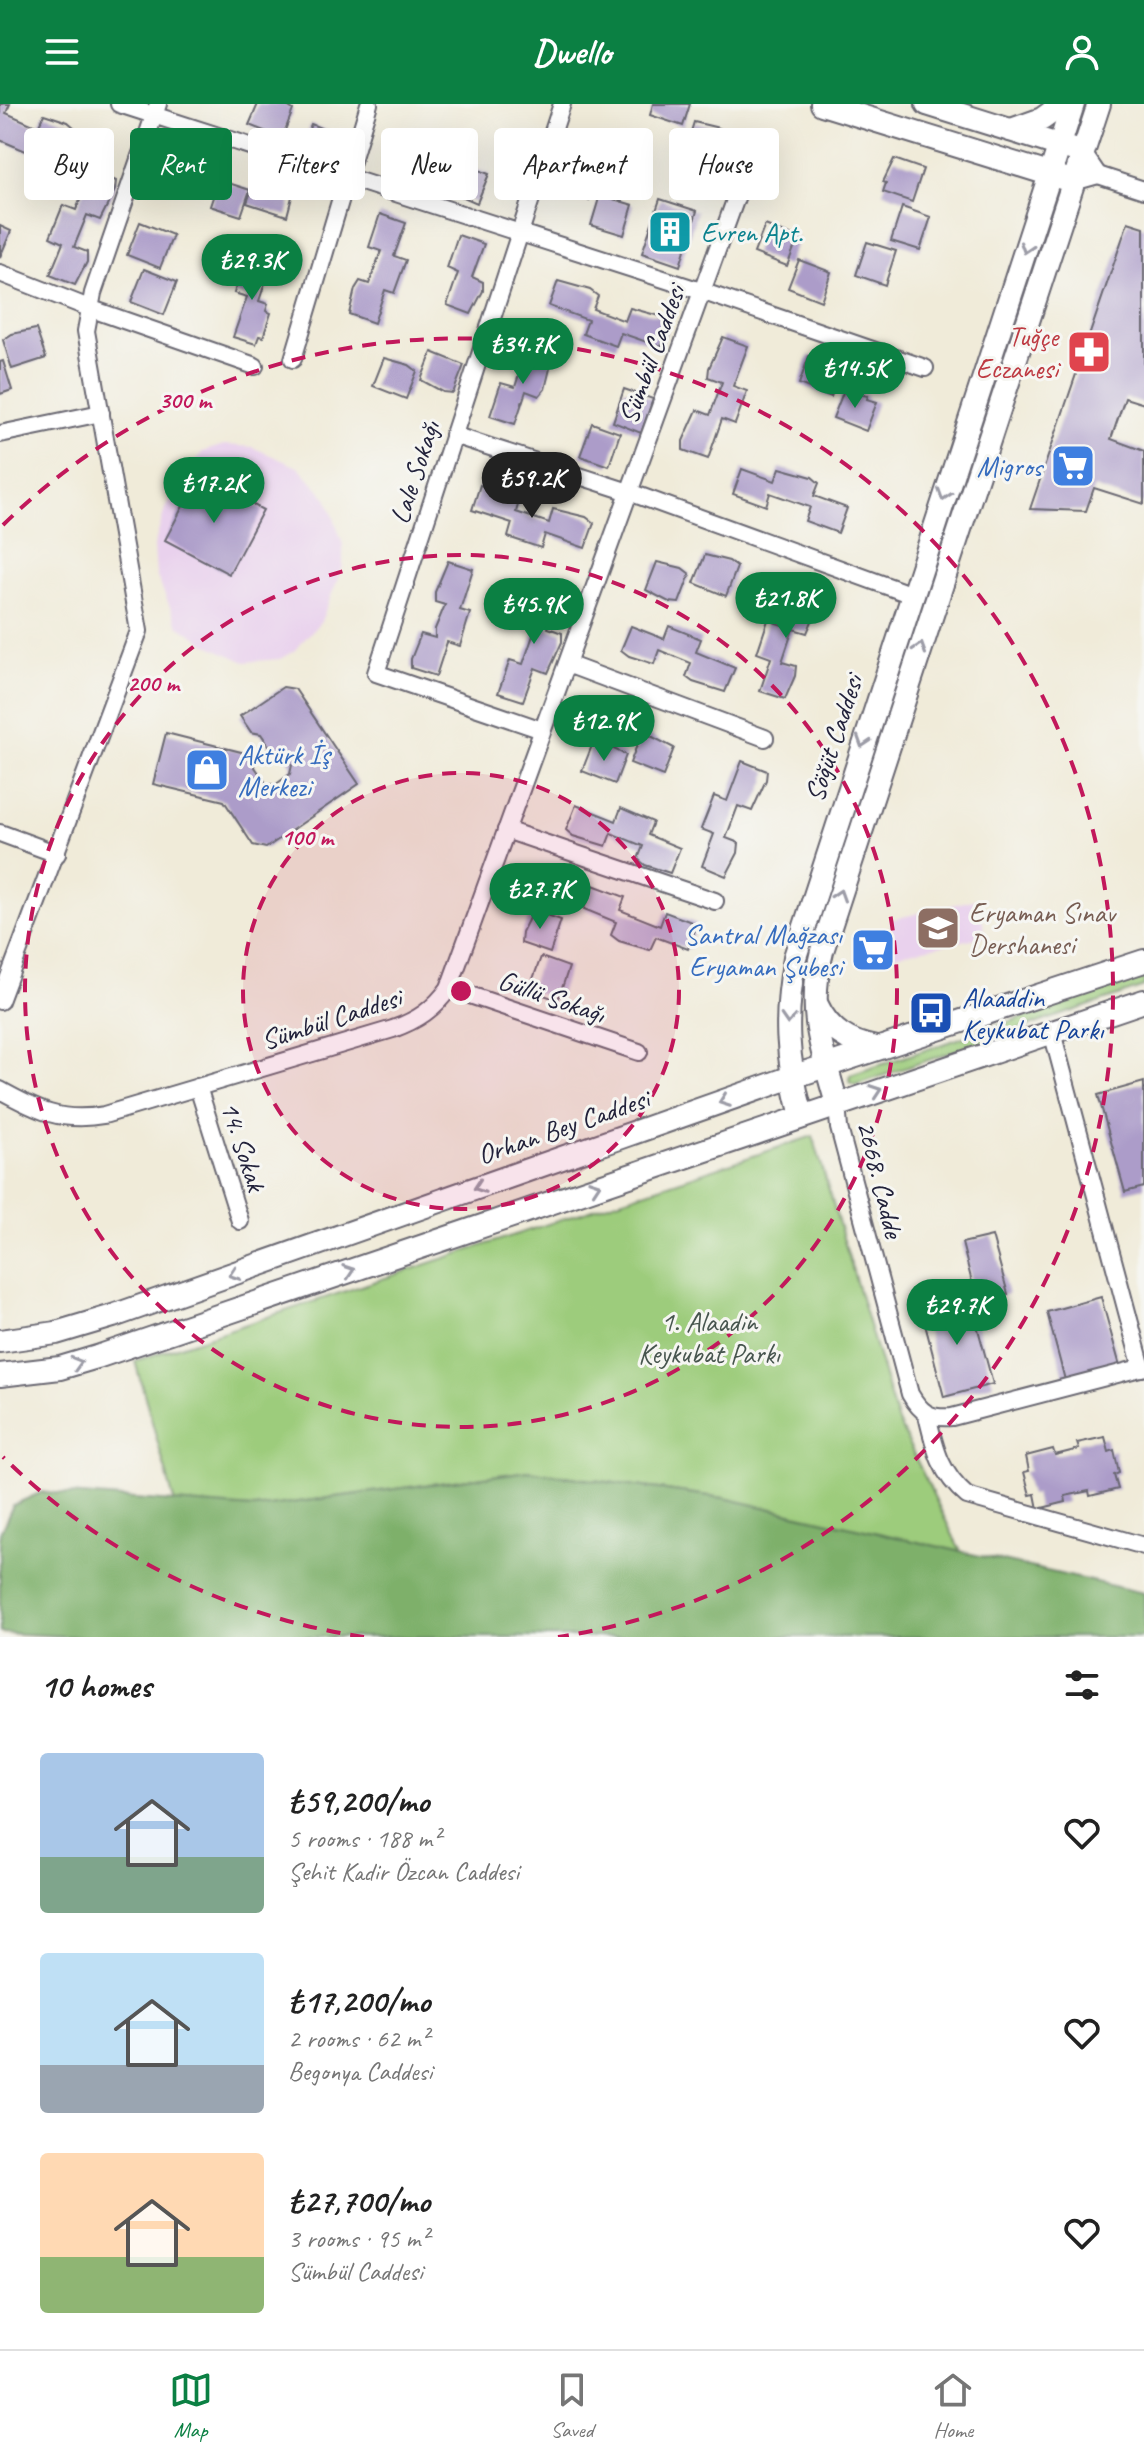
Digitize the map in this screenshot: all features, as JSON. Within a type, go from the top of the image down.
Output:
[{"type":"main road","points":[[822,104],[1073,182]]},
{"type":"main road","points":[[927,104],[1083,153]]},
{"type":"main road","points":[[1011,130],[1042,119],[1063,104]]},
{"type":"main road","name":"Söğüt Caddesi","points":[[802,1116],[792,1077],[787,1029],[795,957],[1073,104]]},
{"type":"main road","name":"Söğüt Caddesi","points":[[837,1104],[814,1021],[813,998],[832,918],[1099,104]]},
{"type":"main road","name":"Orhan Bey Caddesi","points":[[0,1341],[56,1333],[113,1316],[826,1065],[1144,961]]},
{"type":"main road","points":[[813,998],[833,1030],[846,1039],[878,1048]]},
{"type":"main road","points":[[0,1375],[33,1373],[97,1357],[1144,1001]]},
{"type":"street","points":[[119,104],[156,111],[248,143]]},
{"type":"street","points":[[362,128],[369,104]]},
{"type":"street","name":"Lale Sokağı","points":[[542,730],[376,673],[562,104]]},
{"type":"street","points":[[0,1001],[139,631],[87,344],[89,308],[156,111]]},
{"type":"street","points":[[1083,153],[1098,175]]},
{"type":"street","points":[[1073,182],[1098,175],[1144,190]]},
{"type":"street","points":[[365,184],[701,291],[925,368]]},
{"type":"street","points":[[293,359],[340,200]]},
{"type":"street","name":"Sümbül Caddesi","points":[[0,1090],[41,1113],[70,1119],[104,1115],[411,1022],[433,1008],[449,988],[735,200]]},
{"type":"street","points":[[0,273],[255,366]]},
{"type":"street","points":[[0,434],[101,413]]},
{"type":"street","points":[[453,435],[629,492],[912,595]]},
{"type":"street","points":[[567,664],[765,738]]},
{"type":"street","points":[[506,830],[715,901]]},
{"type":"street","points":[[0,833],[57,854]]},
{"type":"street","name":"Güllü Sokağı","points":[[449,988],[639,1052]]},
{"type":"street","points":[[927,1415],[952,1417],[1143,1368],[1052,1032]]},
{"type":"street","name":"14. Sokak","points":[[198,1087],[240,1221]]},
{"type":"street","name":"2668. Cadde","points":[[837,1104],[839,1128],[910,1394],[927,1415],[938,1461],[949,1481],[967,1496],[1144,1546]]},
{"type":"shaded area","points":[[224,445],[252,447],[300,468],[327,498],[343,544],[343,566],[321,621],[294,651],[280,659],[245,662],[208,645],[178,625],[156,575],[154,546],[165,509],[202,452]]},
{"type":"shaded area","name":"Eryaman Sınav Dershanesi","points":[[977,899],[986,936],[895,955],[890,920]]},
{"type":"green space","points":[[1144,977],[1144,987],[855,1085],[849,1082],[850,1075]]},
{"type":"green space","name":"1. Alaadin Keykubat Parkı","points":[[813,1136],[897,1420],[962,1554],[724,1498],[528,1471],[254,1508],[175,1504],[135,1361]]},
{"type":"green space","points":[[528,1471],[724,1498],[1144,1593],[1144,1637],[84,1637],[0,1633],[0,1533],[13,1505],[42,1492],[254,1508]]},
{"type":"building","points":[[0,104],[10,104],[6,113],[38,127],[44,114],[68,122],[75,128],[24,128],[24,150],[0,140]]},
{"type":"building","points":[[258,104],[284,104],[293,110],[286,128],[249,125]]},
{"type":"building","points":[[653,104],[690,104],[683,126],[650,115]]},
{"type":"building","points":[[694,122],[719,128],[692,128]]},
{"type":"building","points":[[894,159],[923,169],[912,202],[883,192],[886,183],[883,182]]},
{"type":"building","points":[[478,170],[489,174],[477,203],[470,200],[478,200]]},
{"type":"building","points":[[232,184],[248,189],[241,216],[210,206],[212,200],[232,200]]},
{"type":"building","name":"Evren Apt.","points":[[660,199],[697,211],[680,266],[642,253]]},
{"type":"building","points":[[80,200],[110,200],[100,220],[87,215],[74,247],[87,252],[87,262],[75,285],[50,275],[63,243],[50,237],[63,205],[76,210]]},
{"type":"building","points":[[248,200],[291,200],[287,216],[247,203]]},
{"type":"building","points":[[598,200],[616,200],[633,205],[624,235],[591,225]]},
{"type":"building","points":[[902,207],[931,217],[920,250],[891,241]]},
{"type":"building","points":[[380,214],[406,223],[394,256],[406,260],[394,293],[385,290],[374,323],[349,314],[355,289],[360,281],[369,284],[381,251],[369,247]]},
{"type":"building","points":[[140,222],[173,235],[160,268],[127,255]]},
{"type":"building","points":[[1128,222],[1144,227],[1144,404],[1125,398],[1111,439],[1144,451],[1144,504],[1094,488],[1086,511],[1030,509]]},
{"type":"building","points":[[765,225],[798,238],[787,266],[754,253]]},
{"type":"building","points":[[0,226],[11,231],[0,257]]},
{"type":"building","points":[[458,235],[484,244],[472,277],[483,282],[483,291],[471,314],[447,305],[458,273],[447,268]]},
{"type":"building","points":[[867,242],[896,251],[885,285],[856,275]]},
{"type":"building","points":[[245,259],[270,268],[259,301],[268,304],[266,311],[271,313],[263,337],[259,336],[256,344],[233,337],[247,297],[234,293]]},
{"type":"building","points":[[799,260],[831,272],[821,301],[788,288]]},
{"type":"building","points":[[144,269],[177,282],[164,315],[131,302]]},
{"type":"building","points":[[558,281],[590,290],[598,296],[593,309],[625,321],[630,308],[663,317],[670,323],[661,347],[621,333],[616,346],[583,334],[588,320],[549,306]]},
{"type":"building","points":[[36,329],[46,358],[12,369],[3,340],[12,334]]},
{"type":"building","points":[[723,337],[748,346],[733,386],[747,391],[735,424],[722,419],[708,459],[683,450],[683,441],[697,410],[710,415],[722,382],[708,377],[709,368]]},
{"type":"building","points":[[528,347],[553,356],[545,389],[539,396],[526,391],[515,424],[490,416],[501,383],[515,387]]},
{"type":"building","points":[[432,352],[464,365],[453,393],[443,392],[421,380]]},
{"type":"building","points":[[809,356],[834,362],[842,368],[831,397],[799,384]]},
{"type":"building","points":[[384,358],[409,365],[417,371],[406,399],[373,386]]},
{"type":"building","points":[[3,361],[12,390],[0,394],[0,362]]},
{"type":"building","points":[[624,389],[653,399],[641,433],[613,422]]},
{"type":"building","points":[[844,390],[868,396],[867,399],[877,402],[866,431],[833,418]]},
{"type":"building","points":[[592,423],[620,433],[609,466],[580,456]]},
{"type":"building","points":[[780,468],[812,477],[819,483],[814,496],[847,508],[838,533],[805,521],[810,507],[770,493],[766,506],[733,494],[742,469],[775,481]]},
{"type":"building","points":[[199,476],[263,510],[229,574],[165,540]]},
{"type":"building","points":[[480,485],[513,493],[520,498],[516,512],[549,523],[553,509],[586,517],[594,523],[585,548],[545,534],[541,548],[508,537],[512,523],[472,510]]},
{"type":"building","points":[[705,555],[729,561],[737,567],[726,596],[694,583]]},
{"type":"building","points":[[448,561],[473,569],[460,610],[470,613],[460,646],[447,642],[436,676],[411,668],[411,659],[421,634],[435,638],[435,629],[445,605],[435,602],[435,592]]},
{"type":"building","points":[[657,562],[682,568],[690,574],[679,603],[669,602],[646,590]]},
{"type":"building","points":[[795,584],[820,593],[820,602],[807,633],[793,629],[782,662],[796,666],[795,676],[785,699],[760,691],[771,658],[757,653],[768,620],[782,625]]},
{"type":"building","points":[[534,587],[559,595],[548,628],[562,633],[562,642],[548,673],[535,668],[523,701],[498,693],[510,660],[523,664],[537,624],[523,619]]},
{"type":"building","points":[[631,626],[664,639],[669,626],[701,639],[696,652],[735,668],[725,692],[693,682],[686,677],[691,663],[659,650],[654,664],[629,656],[621,650]]},
{"type":"building","name":"Aktürk İş Merkezi","points":[[283,687],[295,689],[359,784],[266,848],[253,845],[224,801],[153,784],[166,733],[245,753],[266,783],[275,785],[290,774],[292,765],[283,752],[272,750],[261,734],[251,732],[240,716]]},
{"type":"building","points":[[641,735],[651,736],[674,748],[663,776],[630,763]]},
{"type":"building","points":[[593,743],[604,744],[626,755],[615,784],[582,771]]},
{"type":"building","points":[[742,761],[767,771],[766,780],[752,811],[738,806],[726,838],[739,843],[738,853],[726,876],[702,866],[714,834],[701,829],[714,796],[727,801]]},
{"type":"building","points":[[576,805],[616,821],[621,808],[653,822],[648,835],[680,848],[670,873],[645,865],[638,859],[643,846],[611,833],[606,846],[573,836],[566,830]]},
{"type":"building","points":[[593,885],[625,897],[620,910],[660,926],[665,912],[697,924],[688,949],[656,937],[650,950],[619,941],[611,935],[616,922],[584,909]]},
{"type":"building","points":[[533,910],[561,920],[550,953],[521,943],[522,932]]},
{"type":"building","points":[[541,957],[569,967],[558,1000],[529,990]]},
{"type":"building","points":[[1144,1082],[1144,1187],[1125,1192],[1098,1095]]},
{"type":"building","points":[[992,1236],[1008,1294],[977,1302],[962,1243]]},
{"type":"building","points":[[969,1296],[993,1384],[944,1397],[921,1309]]},
{"type":"building","points":[[1101,1297],[1120,1366],[1065,1380],[1047,1312]]},
{"type":"building","points":[[1105,1437],[1109,1452],[1114,1450],[1119,1473],[1114,1475],[1118,1489],[1090,1496],[1089,1491],[1065,1496],[1066,1502],[1038,1509],[1035,1494],[1030,1495],[1024,1472],[1029,1471],[1026,1456],[1053,1449],[1055,1455],[1079,1449],[1077,1443]]},
{"type":"place","name":"Evren Apt.","points":[[670,232]]},
{"type":"place","name":"Tuğçe Eczanesi","points":[[1089,352]]},
{"type":"place","name":"Migros","points":[[1073,466]]},
{"type":"place","name":"Aktürk İş Merkezi","points":[[207,770]]},
{"type":"place","name":"Eryaman Sınav Dershanesi","points":[[938,928]]},
{"type":"place","name":"Santral Mağzası Eryaman Şubesi","points":[[873,950]]},
{"type":"place","name":"Alaaddin Keykubat Parkı","points":[[931,1013]]}]
